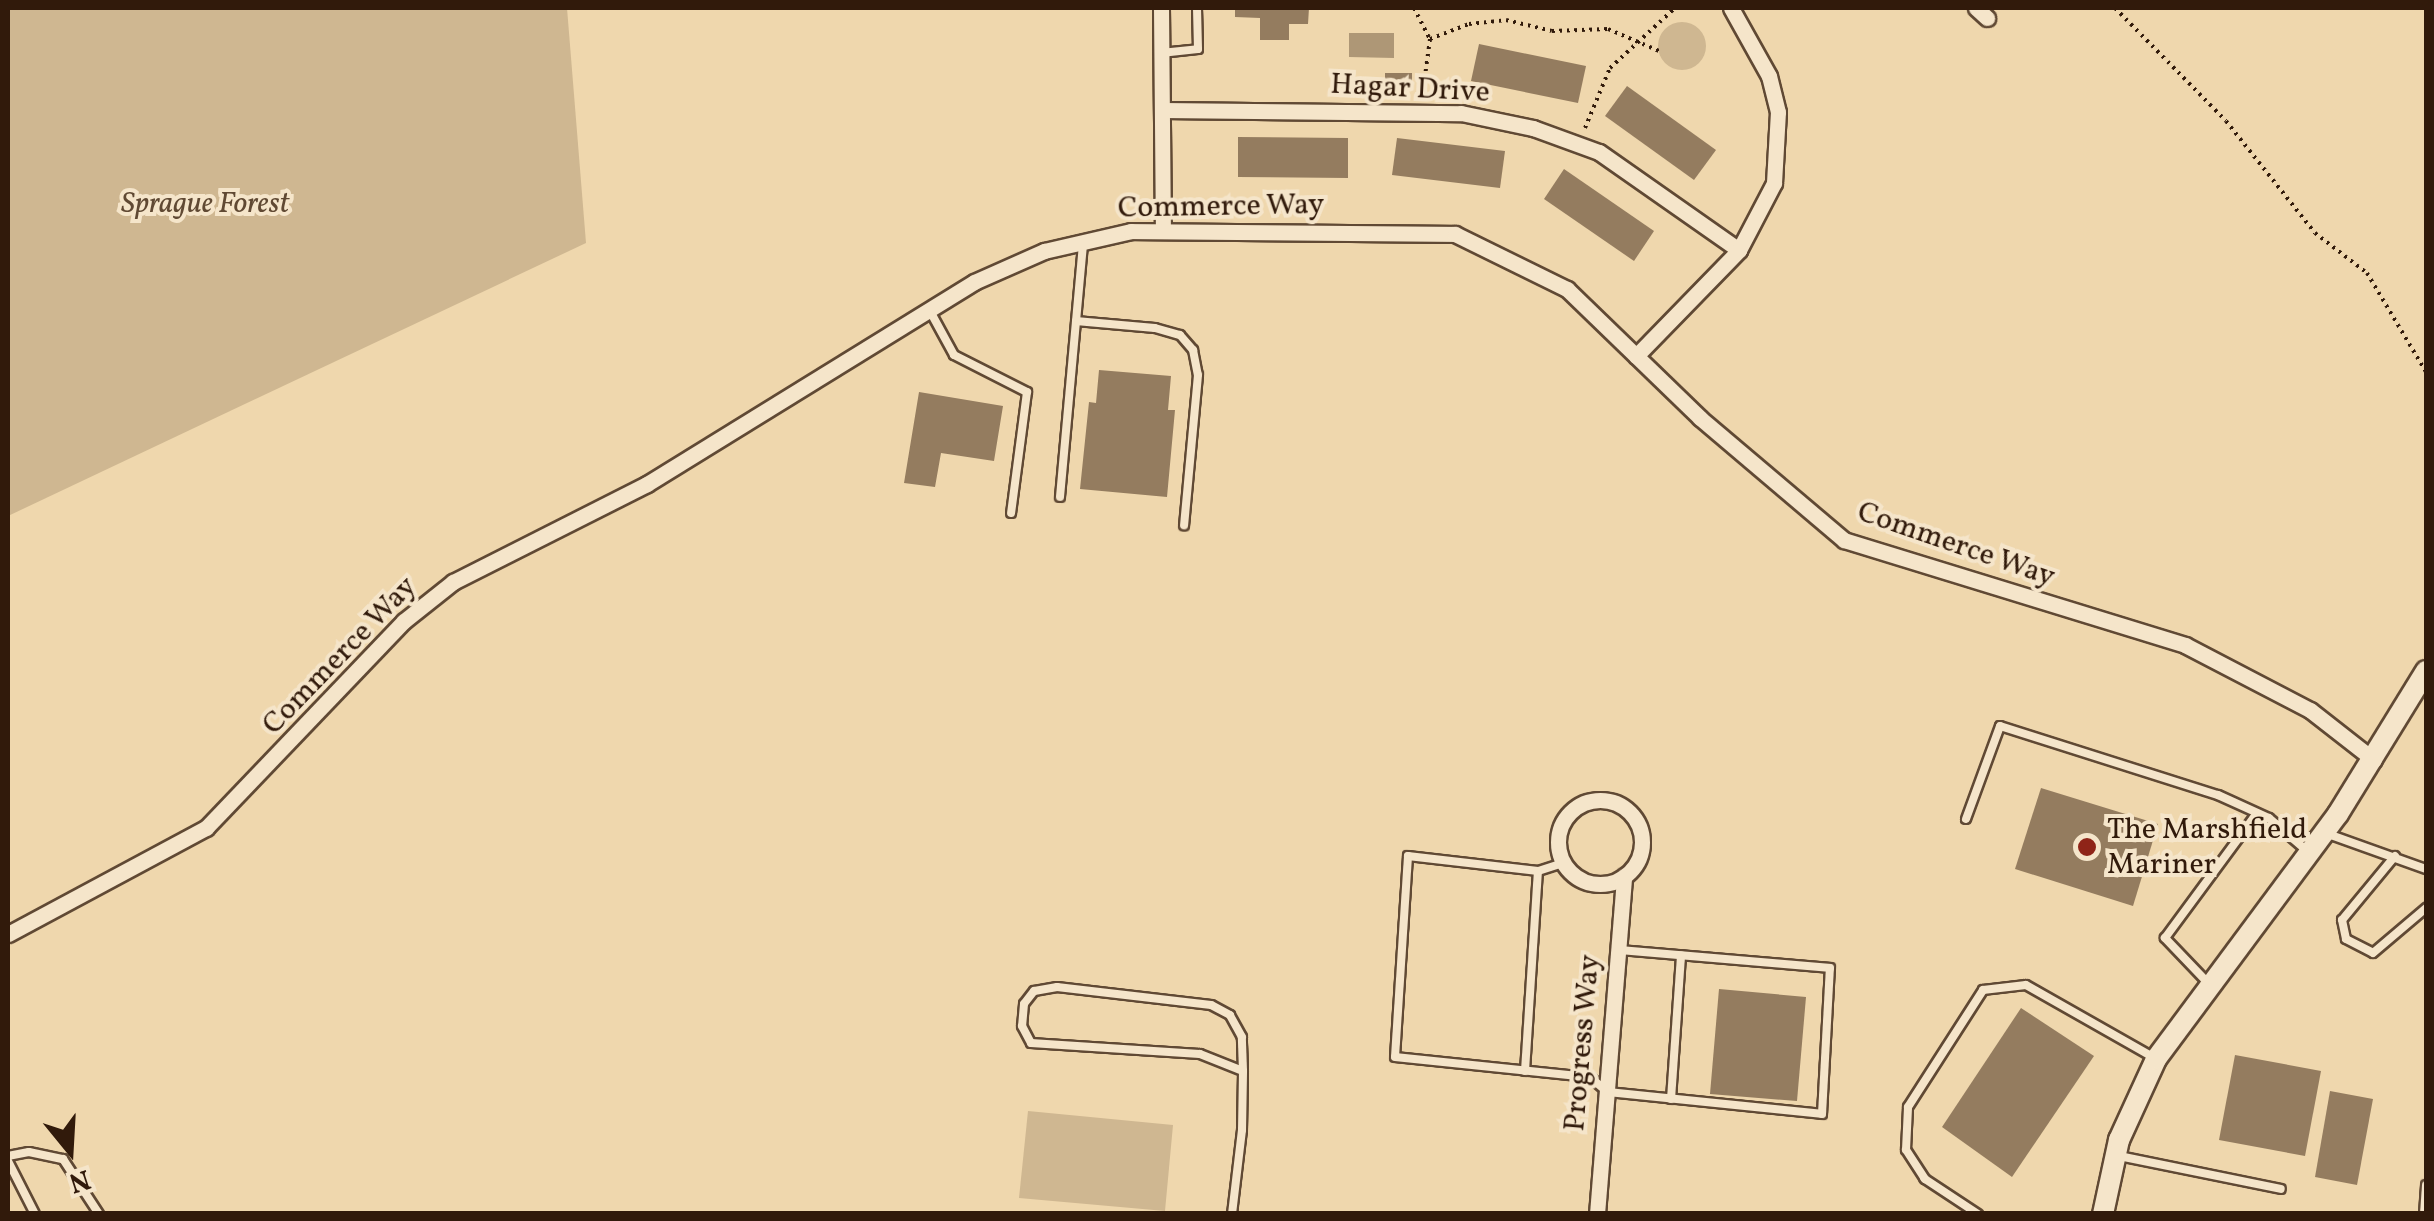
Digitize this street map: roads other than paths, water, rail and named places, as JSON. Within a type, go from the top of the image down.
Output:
[{"type":"street","points":[[1162,8],[1163,230]]},
{"type":"street","points":[[1636,356],[1739,250],[1774,183],[1780,148],[1769,76],[1734,9]]},
{"type":"street","name":"Hagar Drive","points":[[1162,110],[1461,113],[1580,144],[1739,250]]},
{"type":"street","name":"Commerce Way","points":[[8,934],[206,828],[404,622],[452,582],[648,484],[928,308],[1044,251],[1163,230],[1454,234],[1567,289],[1636,356],[1844,540],[2185,645],[2310,710],[2374,760]]},
{"type":"street","points":[[2103,1214],[2115,1155],[2156,1059],[2324,833],[2374,760],[2426,672]]},
{"type":"street","name":"Progress Way","points":[[1563,862],[1557,842],[1565,818],[1575,807],[1603,799],[1630,811],[1642,838],[1635,866],[1624,876],[1597,1214]]},
{"type":"street","points":[[1563,862],[1587,882],[1624,876]]},
{"type":"lane","points":[[1162,53],[1198,48],[1197,8]]},
{"type":"lane","points":[[1060,496],[1083,242]]},
{"type":"lane","points":[[928,308],[954,356],[1027,392],[1010,514]]},
{"type":"lane","points":[[1076,320],[1155,328],[1180,335],[1193,350],[1198,375],[1184,525]]},
{"type":"lane","points":[[1966,819],[2000,726],[2257,813],[2310,852]]},
{"type":"lane","points":[[2209,984],[2165,938],[2257,813]]},
{"type":"lane","points":[[2324,833],[2426,867]]},
{"type":"lane","points":[[1563,862],[1538,871],[1408,856],[1395,1057],[1590,1077],[1607,1092],[1822,1114],[1830,968],[1618,950]]},
{"type":"lane","points":[[2395,856],[2342,920],[2346,939],[2373,953],[2426,908]]},
{"type":"lane","points":[[1526,1070],[1538,871]]},
{"type":"lane","points":[[1671,1099],[1681,955]]},
{"type":"lane","points":[[1978,1214],[1926,1179],[1906,1150],[1908,1107],[1983,990],[2026,985],[2156,1059]]},
{"type":"lane","points":[[1232,1214],[1242,1072],[1242,1038],[1230,1014],[1211,1005],[1057,987],[1034,990],[1024,1004],[1022,1026],[1031,1042],[1200,1054],[1242,1072]]},
{"type":"lane","points":[[36,1214],[8,1158],[29,1152],[64,1159],[99,1214]]},
{"type":"lane","points":[[2115,1155],[2281,1189]]},
{"type":"lane","points":[[2424,1214],[2426,1185]]},
{"type":"place","name":"The Marshfield Mariner","points":[[2087,847]]},
{"type":"park label","name":"Sprague Forest","points":[[205,204]]}]
